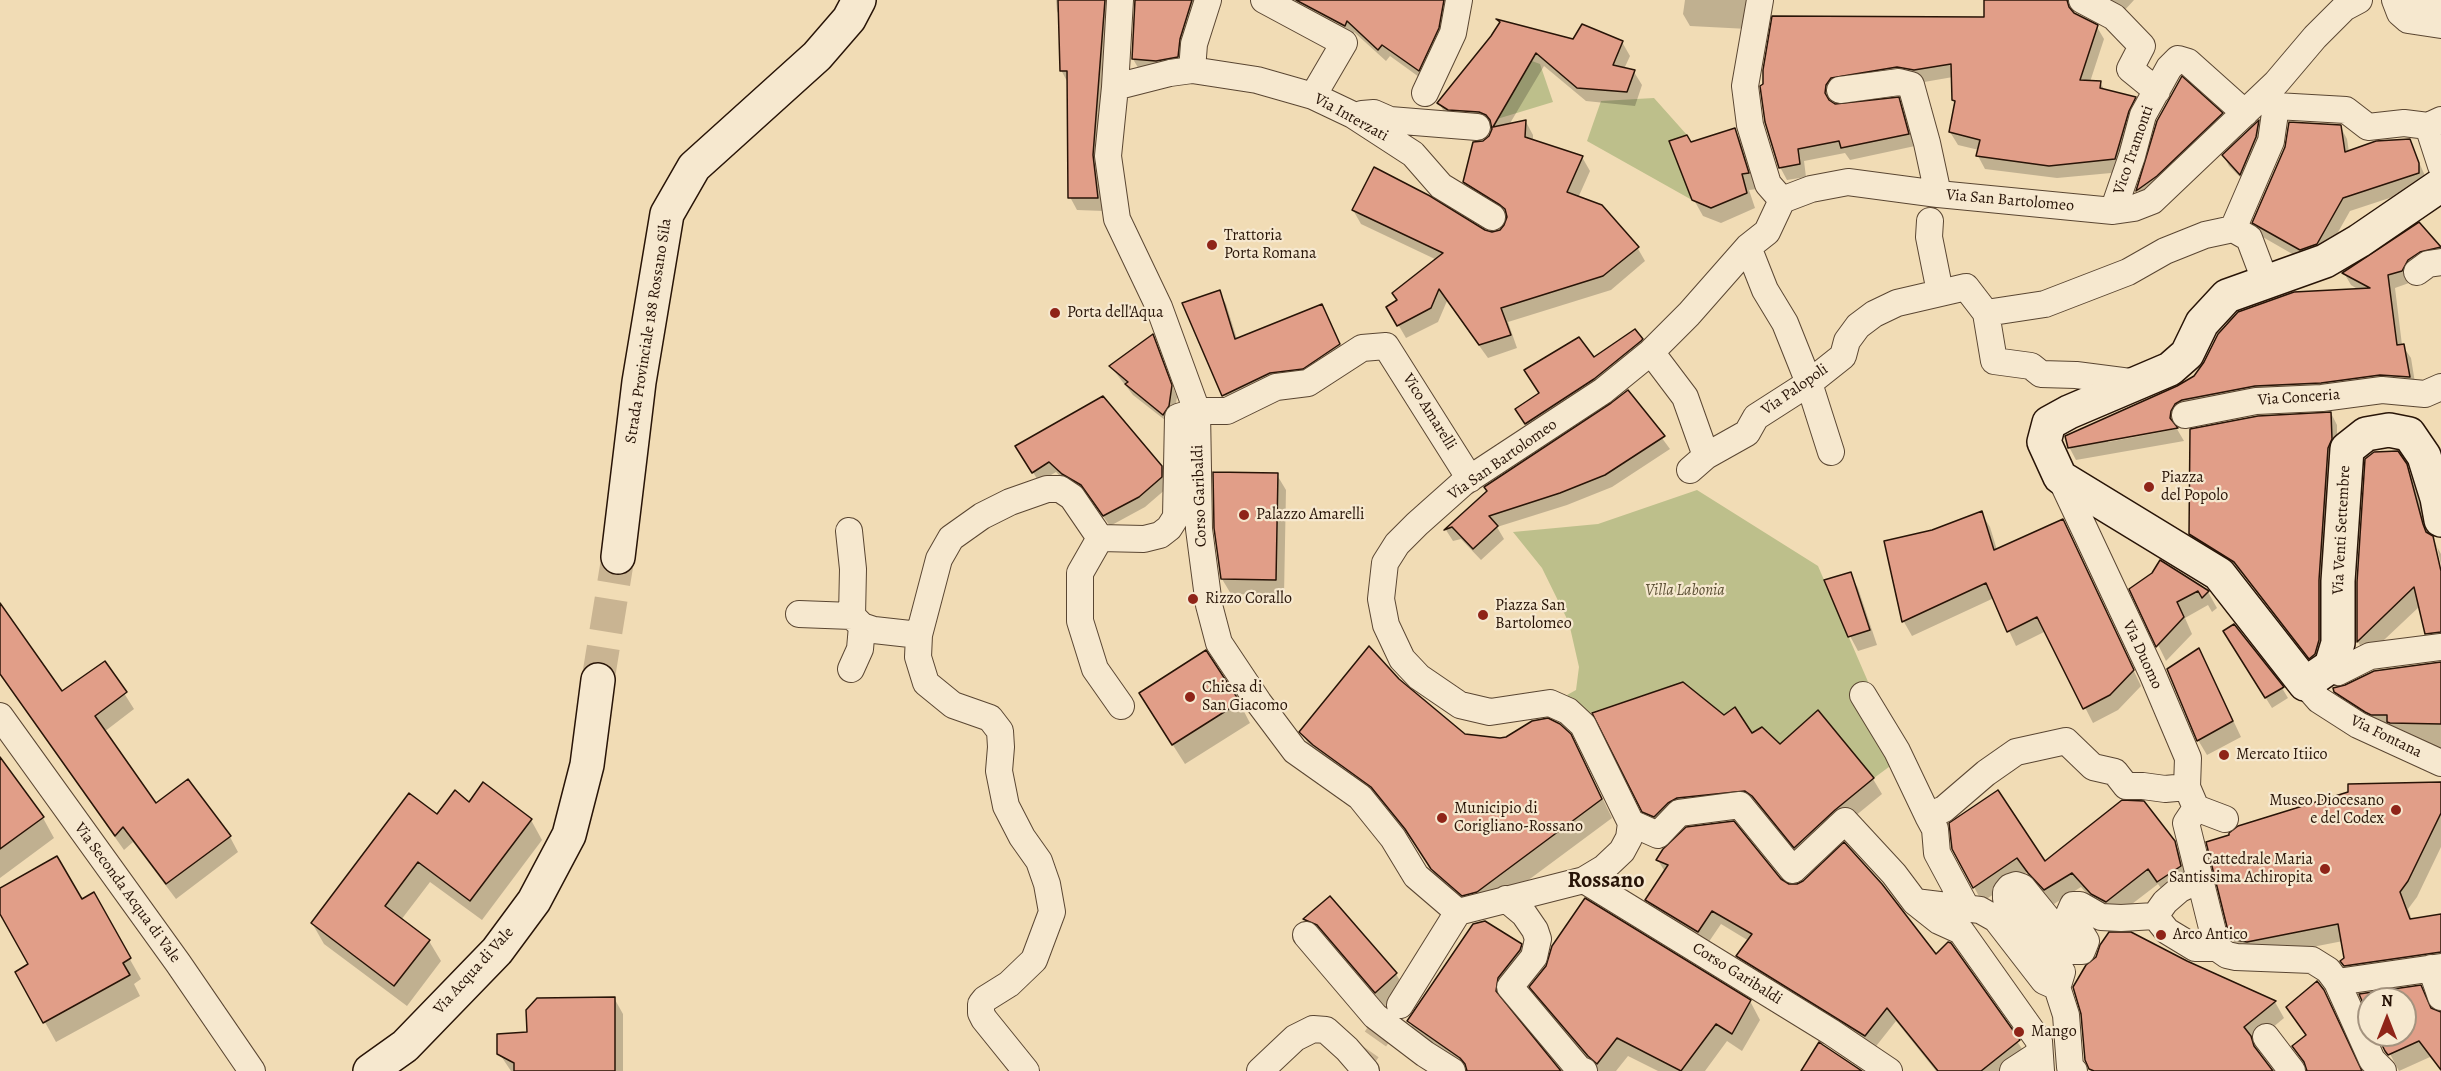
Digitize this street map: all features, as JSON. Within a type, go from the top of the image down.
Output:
[{"type":"main road","name":"Strada Provinciale 188 Rossano Sila","points":[[618,557],[639,382],[667,214],[694,167],[817,56],[849,19],[859,0]]},
{"type":"main road","points":[[2331,666],[2304,684],[2219,574],[2060,477],[2044,442],[2049,423],[2068,412],[2170,369],[2187,354],[2202,323],[2227,296],[2325,261],[2359,241],[2441,185]]},
{"type":"main road","points":[[2389,430],[2409,434],[2424,456],[2441,520]]},
{"type":"main road","name":"Via Venti Settembre","points":[[2331,666],[2338,643],[2338,581],[2347,449],[2366,434],[2389,430]]},
{"type":"main road","name":"Via Acqua di Vale","points":[[370,1071],[405,1046],[490,959],[534,901],[569,835],[587,765],[598,680]]},
{"type":"street","name":"Corso Garibaldi","points":[[1120,0],[1108,156],[1117,219],[1159,307],[1197,411],[1199,530],[1209,605],[1219,643],[1259,703],[1295,751],[1360,797],[1393,837],[1416,876],[1458,912]]},
{"type":"street","points":[[1192,70],[1194,44],[1208,0]]},
{"type":"street","points":[[1264,0],[1344,43],[1313,96]]},
{"type":"street","points":[[1425,93],[1453,33],[1459,0]]},
{"type":"street","points":[[1760,0],[1745,86],[1750,125],[1768,184],[1782,200]]},
{"type":"street","name":"Vico Tramonti","points":[[2082,0],[2121,9],[2142,46],[2130,69],[2157,91]]},
{"type":"street","name":"Via San Bartolomeo","points":[[1631,823],[1583,725],[1568,711],[1550,703],[1490,712],[1460,705],[1419,677],[1402,659],[1386,625],[1381,599],[1385,563],[1397,544],[1470,479],[1603,391],[1652,352],[1689,314],[1748,246],[1767,232],[1782,200],[1811,189],[1848,182],[1938,194],[2113,211],[2134,208],[2152,201],[2246,113],[2270,100],[2315,37],[2344,8],[2359,0]]},
{"type":"street","points":[[2395,0],[2400,13],[2408,20],[2441,25]]},
{"type":"street","points":[[2422,0],[2441,1]]},
{"type":"street","name":"Vico Tramonti","points":[[2113,211],[2143,115],[2169,68],[2178,59],[2188,62],[2246,113]]},
{"type":"street","name":"Via Interzati","points":[[1115,87],[1170,73],[1192,70],[1257,80],[1313,96],[1353,115],[1413,154],[1441,186],[1492,217]]},
{"type":"street","points":[[1839,90],[1899,82],[1911,85],[1928,143],[1938,194]]},
{"type":"street","points":[[2233,229],[2271,141],[2270,100],[2346,110],[2368,127],[2404,123],[2434,123],[2441,166]]},
{"type":"street","points":[[1353,115],[1374,113],[1390,120],[1477,128]]},
{"type":"street","points":[[1930,221],[1929,237],[1940,292]]},
{"type":"street","points":[[1986,313],[2045,304],[2128,272],[2165,250],[2205,235],[2233,229],[2248,238],[2266,283]]},
{"type":"street","points":[[1748,246],[1765,290],[1785,323],[1809,384],[1831,452]]},
{"type":"street","points":[[2417,272],[2428,264],[2441,262]]},
{"type":"street","name":"Via Palopoli","points":[[1652,352],[1684,397],[1698,463],[1747,433],[1756,417],[1809,384],[1843,356],[1847,341],[1858,326],[1874,314],[1896,303],[1966,287],[1986,313],[1994,361],[2031,366],[2041,374],[2076,375],[2138,384]]},
{"type":"street","name":"Vico Amarelli","points":[[1197,411],[1227,411],[1276,387],[1308,384],[1362,348],[1386,346],[1470,479]]},
{"type":"street","name":"Via Conceria","points":[[2185,415],[2256,400],[2322,398],[2382,390],[2426,394],[2441,387]]},
{"type":"street","points":[[2389,430],[2413,393]]},
{"type":"street","points":[[1100,538],[1144,539],[1160,535],[1169,528],[1176,517],[1179,417],[1197,411]]},
{"type":"street","name":"Via Duomo","points":[[2060,477],[2152,673],[2188,758],[2192,798],[2186,823],[2217,948]]},
{"type":"street","points":[[1014,1067],[984,1019],[981,1004],[1009,984],[1034,960],[1052,912],[1047,884],[1039,861],[1022,837],[1006,806],[999,771],[1001,747],[999,731],[990,718],[953,705],[926,683],[918,657],[919,634],[939,559],[951,537],[982,516],[1010,502],[1047,489],[1060,489],[1072,497],[1100,538]]},
{"type":"street","points":[[849,531],[861,649],[851,669]]},
{"type":"street","points":[[1100,538],[1080,573],[1080,621],[1095,669],[1122,706]]},
{"type":"street","points":[[799,614],[857,621],[874,630],[919,634]]},
{"type":"street","points":[[2331,666],[2338,672],[2370,656],[2441,647]]},
{"type":"street","name":"Via Fontana","points":[[2304,684],[2319,700],[2358,725],[2441,763]]},
{"type":"street","points":[[1863,695],[1897,751],[1935,829],[1937,853],[1966,907]]},
{"type":"street","name":"Via Seconda Acqua di Vale","points":[[0,716],[178,963],[252,1071]]},
{"type":"street","points":[[1928,816],[1944,809],[1986,773],[2016,752],[2066,741],[2092,766],[2115,772],[2126,786],[2165,789],[2192,798],[2225,819]]},
{"type":"street","points":[[1400,1005],[1458,912],[1584,880],[1604,868],[1622,851],[1629,838],[1631,823],[1658,835],[1679,813],[1740,805],[1793,870],[1845,821],[1894,874],[1915,902],[1939,921],[1961,931],[2039,1041],[2040,1062],[2013,1071]]},
{"type":"street","points":[[2155,916],[2165,902],[2180,889],[2201,879]]},
{"type":"street","name":"Corso Garibaldi","points":[[1584,880],[1831,1032],[1889,1071]]},
{"type":"street","points":[[1915,902],[1966,907],[1980,910],[1996,919],[2043,981],[2049,985],[2056,984],[2061,979],[2062,972],[2006,899],[2006,892],[2010,887],[2016,885],[2022,887],[2074,951],[2082,951],[2086,941],[2069,914],[2073,905],[2080,905],[2101,916],[2121,918],[2155,916]]},
{"type":"street","points":[[1506,899],[1524,914],[1538,939],[1534,957],[1510,987],[1580,1070]]},
{"type":"street","points":[[2155,916],[2167,931],[2195,948],[2217,948],[2227,955],[2236,957],[2312,960],[2328,970],[2337,982],[2372,1060],[2383,1071]]},
{"type":"street","points":[[1306,935],[1374,1016],[1452,1071]]},
{"type":"street","points":[[2337,982],[2436,968],[2441,997]]},
{"type":"street","points":[[2056,984],[2066,1015],[2070,1067],[2074,1071]]},
{"type":"street","points":[[1260,1071],[1294,1038],[1313,1029],[1326,1030],[1366,1071]]},
{"type":"street","points":[[2266,1037],[2292,1071]]},
{"type":"green space","points":[[1532,61],[1540,64],[1553,102],[1497,119]]},
{"type":"green space","points":[[1654,98],[1687,135],[1669,141],[1692,200],[1587,141],[1601,101]]},
{"type":"green space","name":"Villa Labonia","points":[[1697,490],[1818,566],[1901,758],[1874,778],[1818,710],[1780,744],[1762,727],[1752,733],[1735,708],[1724,715],[1683,682],[1586,714],[1567,695],[1576,690],[1579,667],[1569,623],[1542,568],[1513,532],[1598,524]]},
{"type":"building","points":[[1058,0],[1105,0],[1093,155],[1098,198],[1068,198],[1067,71],[1060,71]]},
{"type":"building","points":[[1135,0],[1192,0],[1180,39],[1178,57],[1156,61],[1132,59]]},
{"type":"building","points":[[1296,0],[1444,0],[1439,28],[1419,71],[1382,45],[1378,50],[1347,21],[1345,26]]},
{"type":"building","points":[[1984,0],[2067,0],[2074,13],[2098,25],[2080,80],[2101,81],[2100,88],[2136,97],[2129,111],[2115,159],[2049,166],[1976,156],[1980,140],[1949,132],[1955,101],[1952,100],[1951,64],[1914,70],[1897,67],[1831,78],[1826,85],[1825,93],[1835,104],[1899,97],[1909,134],[1841,148],[1839,141],[1798,149],[1800,164],[1779,168],[1765,122],[1760,86],[1763,84],[1763,70],[1772,16],[1984,17]]},
{"type":"building","points":[[1496,19],[1573,39],[1582,24],[1623,41],[1613,65],[1635,70],[1627,92],[1577,88],[1536,53],[1493,127],[1526,120],[1525,137],[1583,156],[1567,192],[1602,205],[1639,247],[1603,276],[1501,308],[1511,335],[1479,345],[1439,289],[1431,308],[1397,326],[1386,307],[1397,300],[1392,293],[1443,253],[1352,210],[1374,167],[1430,196],[1485,230],[1492,232],[1500,230],[1504,225],[1507,217],[1505,209],[1463,182],[1473,142],[1483,141],[1489,136],[1492,129],[1490,120],[1479,112],[1448,110],[1437,103],[1491,36],[1500,22]]},
{"type":"building","points":[[2182,76],[2223,113],[2157,176],[2136,191],[2157,121]]},
{"type":"building","points":[[2259,120],[2256,137],[2240,175],[2222,155]]},
{"type":"building","points":[[2289,122],[2341,125],[2345,152],[2376,141],[2410,139],[2419,163],[2419,173],[2343,198],[2317,244],[2300,250],[2252,223],[2285,147]]},
{"type":"building","points":[[1735,128],[1749,173],[1742,174],[1747,193],[1711,208],[1692,200],[1669,141],[1687,135],[1691,142]]},
{"type":"building","points":[[2419,222],[2441,247],[2420,252],[2408,260],[2402,271],[2388,275],[2397,345],[2404,344],[2410,377],[2380,375],[2321,383],[2255,386],[2182,400],[2175,404],[2170,418],[2178,428],[2068,448],[2065,436],[2177,386],[2194,376],[2218,334],[2238,312],[2294,292],[2370,288],[2342,273]]},
{"type":"building","points":[[1220,290],[1235,339],[1322,304],[1340,344],[1303,369],[1270,373],[1222,396],[1182,303]]},
{"type":"building","points":[[1635,329],[1643,339],[1641,341],[1594,379],[1525,424],[1515,409],[1539,393],[1524,370],[1579,337],[1594,357]]},
{"type":"building","points":[[1153,334],[1172,385],[1169,406],[1163,415],[1125,384],[1128,382],[1109,366]]},
{"type":"building","points":[[1628,390],[1665,436],[1605,475],[1560,493],[1489,516],[1498,526],[1473,549],[1452,527],[1444,530],[1487,491],[1484,487]]},
{"type":"building","points":[[1103,396],[1162,466],[1162,477],[1139,497],[1103,516],[1081,485],[1062,474],[1049,462],[1032,473],[1015,446]]},
{"type":"building","points":[[2331,412],[2332,439],[2328,448],[2319,580],[2319,640],[2315,654],[2309,659],[2234,562],[2189,534],[2190,429],[2258,416]]},
{"type":"building","points":[[2398,451],[2407,464],[2426,532],[2433,536],[2441,571],[2441,632],[2425,634],[2414,587],[2357,642],[2357,582],[2365,459],[2374,452]]},
{"type":"building","name":"Palazzo Amarelli","points":[[1213,472],[1278,473],[1276,580],[1221,579],[1214,528]]},
{"type":"building","points":[[1982,511],[1994,550],[2063,519],[2134,670],[2110,695],[2083,709],[2037,617],[2007,632],[1986,583],[1902,622],[1884,541],[1932,530]]},
{"type":"building","points":[[2160,560],[2209,591],[2202,598],[2198,591],[2177,602],[2184,617],[2156,647],[2129,589],[2152,573]]},
{"type":"building","points":[[1851,572],[1870,630],[1848,637],[1824,580]]},
{"type":"building","points":[[0,603],[62,691],[105,661],[127,692],[95,716],[156,803],[188,779],[231,836],[166,884],[123,827],[115,836],[0,674]]},
{"type":"building","points":[[2234,624],[2284,687],[2265,698],[2223,631]]},
{"type":"building","points":[[1369,646],[1399,679],[1465,734],[1500,738],[1506,737],[1532,721],[1548,718],[1560,724],[1571,734],[1602,799],[1477,892],[1462,896],[1431,869],[1405,829],[1371,787],[1313,745],[1299,732]]},
{"type":"building","points":[[2199,648],[2233,721],[2197,741],[2167,669]]},
{"type":"building","name":"Chiesa di San Giacomo","points":[[1206,650],[1240,702],[1172,745],[1139,693]]},
{"type":"building","points":[[2441,662],[2441,724],[2390,723],[2387,722],[2387,715],[2371,715],[2334,692],[2333,688],[2345,685],[2374,671]]},
{"type":"building","points":[[1683,682],[1724,715],[1735,707],[1752,733],[1762,727],[1780,744],[1818,710],[1874,778],[1794,848],[1752,796],[1745,791],[1677,798],[1668,803],[1654,817],[1642,812],[1592,713]]},
{"type":"building","points":[[0,757],[44,817],[0,849]]},
{"type":"building","points":[[483,782],[532,819],[470,901],[418,862],[385,906],[430,940],[394,986],[311,923],[409,793],[437,814],[455,790],[469,802]]},
{"type":"building","name":"Cattedrale Maria Santissima Achiropita","points":[[2441,782],[2441,813],[2408,881],[2400,892],[2410,919],[2441,914],[2441,952],[2344,966],[2340,961],[2344,958],[2338,924],[2247,942],[2230,939],[2206,842],[2229,835],[2238,826],[2348,792],[2348,784]]},
{"type":"building","points":[[1998,790],[2045,861],[2122,800],[2144,801],[2175,841],[2181,866],[2157,882],[2148,869],[2106,902],[2091,894],[2072,873],[2044,890],[2017,858],[1973,888],[1952,849],[1949,823]]},
{"type":"building","points":[[1734,821],[1781,879],[1789,884],[1803,881],[1844,842],[1882,884],[1936,954],[1948,942],[1951,943],[2020,1040],[1981,1071],[1938,1071],[1887,1008],[1865,1036],[1736,956],[1752,934],[1712,911],[1698,932],[1645,900],[1668,865],[1656,860],[1663,849],[1686,827]]},
{"type":"building","points":[[57,856],[82,899],[94,892],[131,958],[123,963],[130,975],[43,1023],[15,972],[28,964],[0,914],[0,888]]},
{"type":"building","points":[[1330,896],[1397,973],[1375,993],[1317,925],[1303,919]]},
{"type":"building","points":[[1585,898],[1751,1000],[1732,1034],[1716,1024],[1681,1071],[1617,1038],[1597,1064],[1588,1056],[1529,987],[1546,966],[1552,946]]},
{"type":"building","points":[[1485,921],[1522,944],[1520,950],[1498,978],[1496,991],[1561,1071],[1467,1071],[1460,1058],[1407,1021],[1473,924]]},
{"type":"building","points":[[2109,932],[2131,932],[2187,961],[2276,1001],[2244,1027],[2251,1036],[2254,1046],[2273,1071],[2094,1071],[2089,1069],[2085,1060],[2081,1014],[2073,987],[2086,965],[2096,957],[2100,945]]},
{"type":"building","points":[[2317,981],[2324,990],[2362,1071],[2307,1071],[2304,1062],[2292,1046],[2306,1035],[2286,1007]]},
{"type":"building","points":[[2421,985],[2431,1008],[2441,1012],[2441,1070],[2419,1041],[2417,1042],[2417,987],[2407,987]]},
{"type":"building","points":[[615,997],[615,1071],[514,1071],[514,1063],[497,1054],[497,1034],[527,1032],[526,1010],[537,998]]},
{"type":"building","points":[[1819,1042],[1823,1045],[1862,1071],[1801,1071]]},
{"type":"building","points":[[2383,1047],[2406,1047],[2388,1055]]},
{"type":"tunnel","points":[[598,680],[618,557]]},
{"type":"tunnel","points":[[1353,1071],[1398,1007]]},
{"type":"place","name":"Trattoria Porta Romana","points":[[1212,245]]},
{"type":"place","name":"Porta dell'Aqua","points":[[1055,313]]},
{"type":"place","name":"Piazza del Popolo","points":[[2149,487]]},
{"type":"place","name":"Palazzo Amarelli","points":[[1244,515]]},
{"type":"place","name":"Rizzo Corallo","points":[[1193,599]]},
{"type":"place","name":"Piazza San Bartolomeo","points":[[1483,615]]},
{"type":"place","name":"Chiesa di San Giacomo","points":[[1190,697]]},
{"type":"place","name":"Mercato Itiico","points":[[2224,755]]},
{"type":"place","name":"Museo Diocesano e del Codex","points":[[2396,810]]},
{"type":"place","name":"Municipio di Corigliano-Rossano","points":[[1442,818]]},
{"type":"place","name":"Cattedrale Maria Santissima Achiropita","points":[[2325,869]]},
{"type":"place","name":"Arco Antico","points":[[2161,935]]},
{"type":"place","name":"Mango","points":[[2019,1032]]},
{"type":"district","name":"Rossano","points":[[1606,882]]}]
